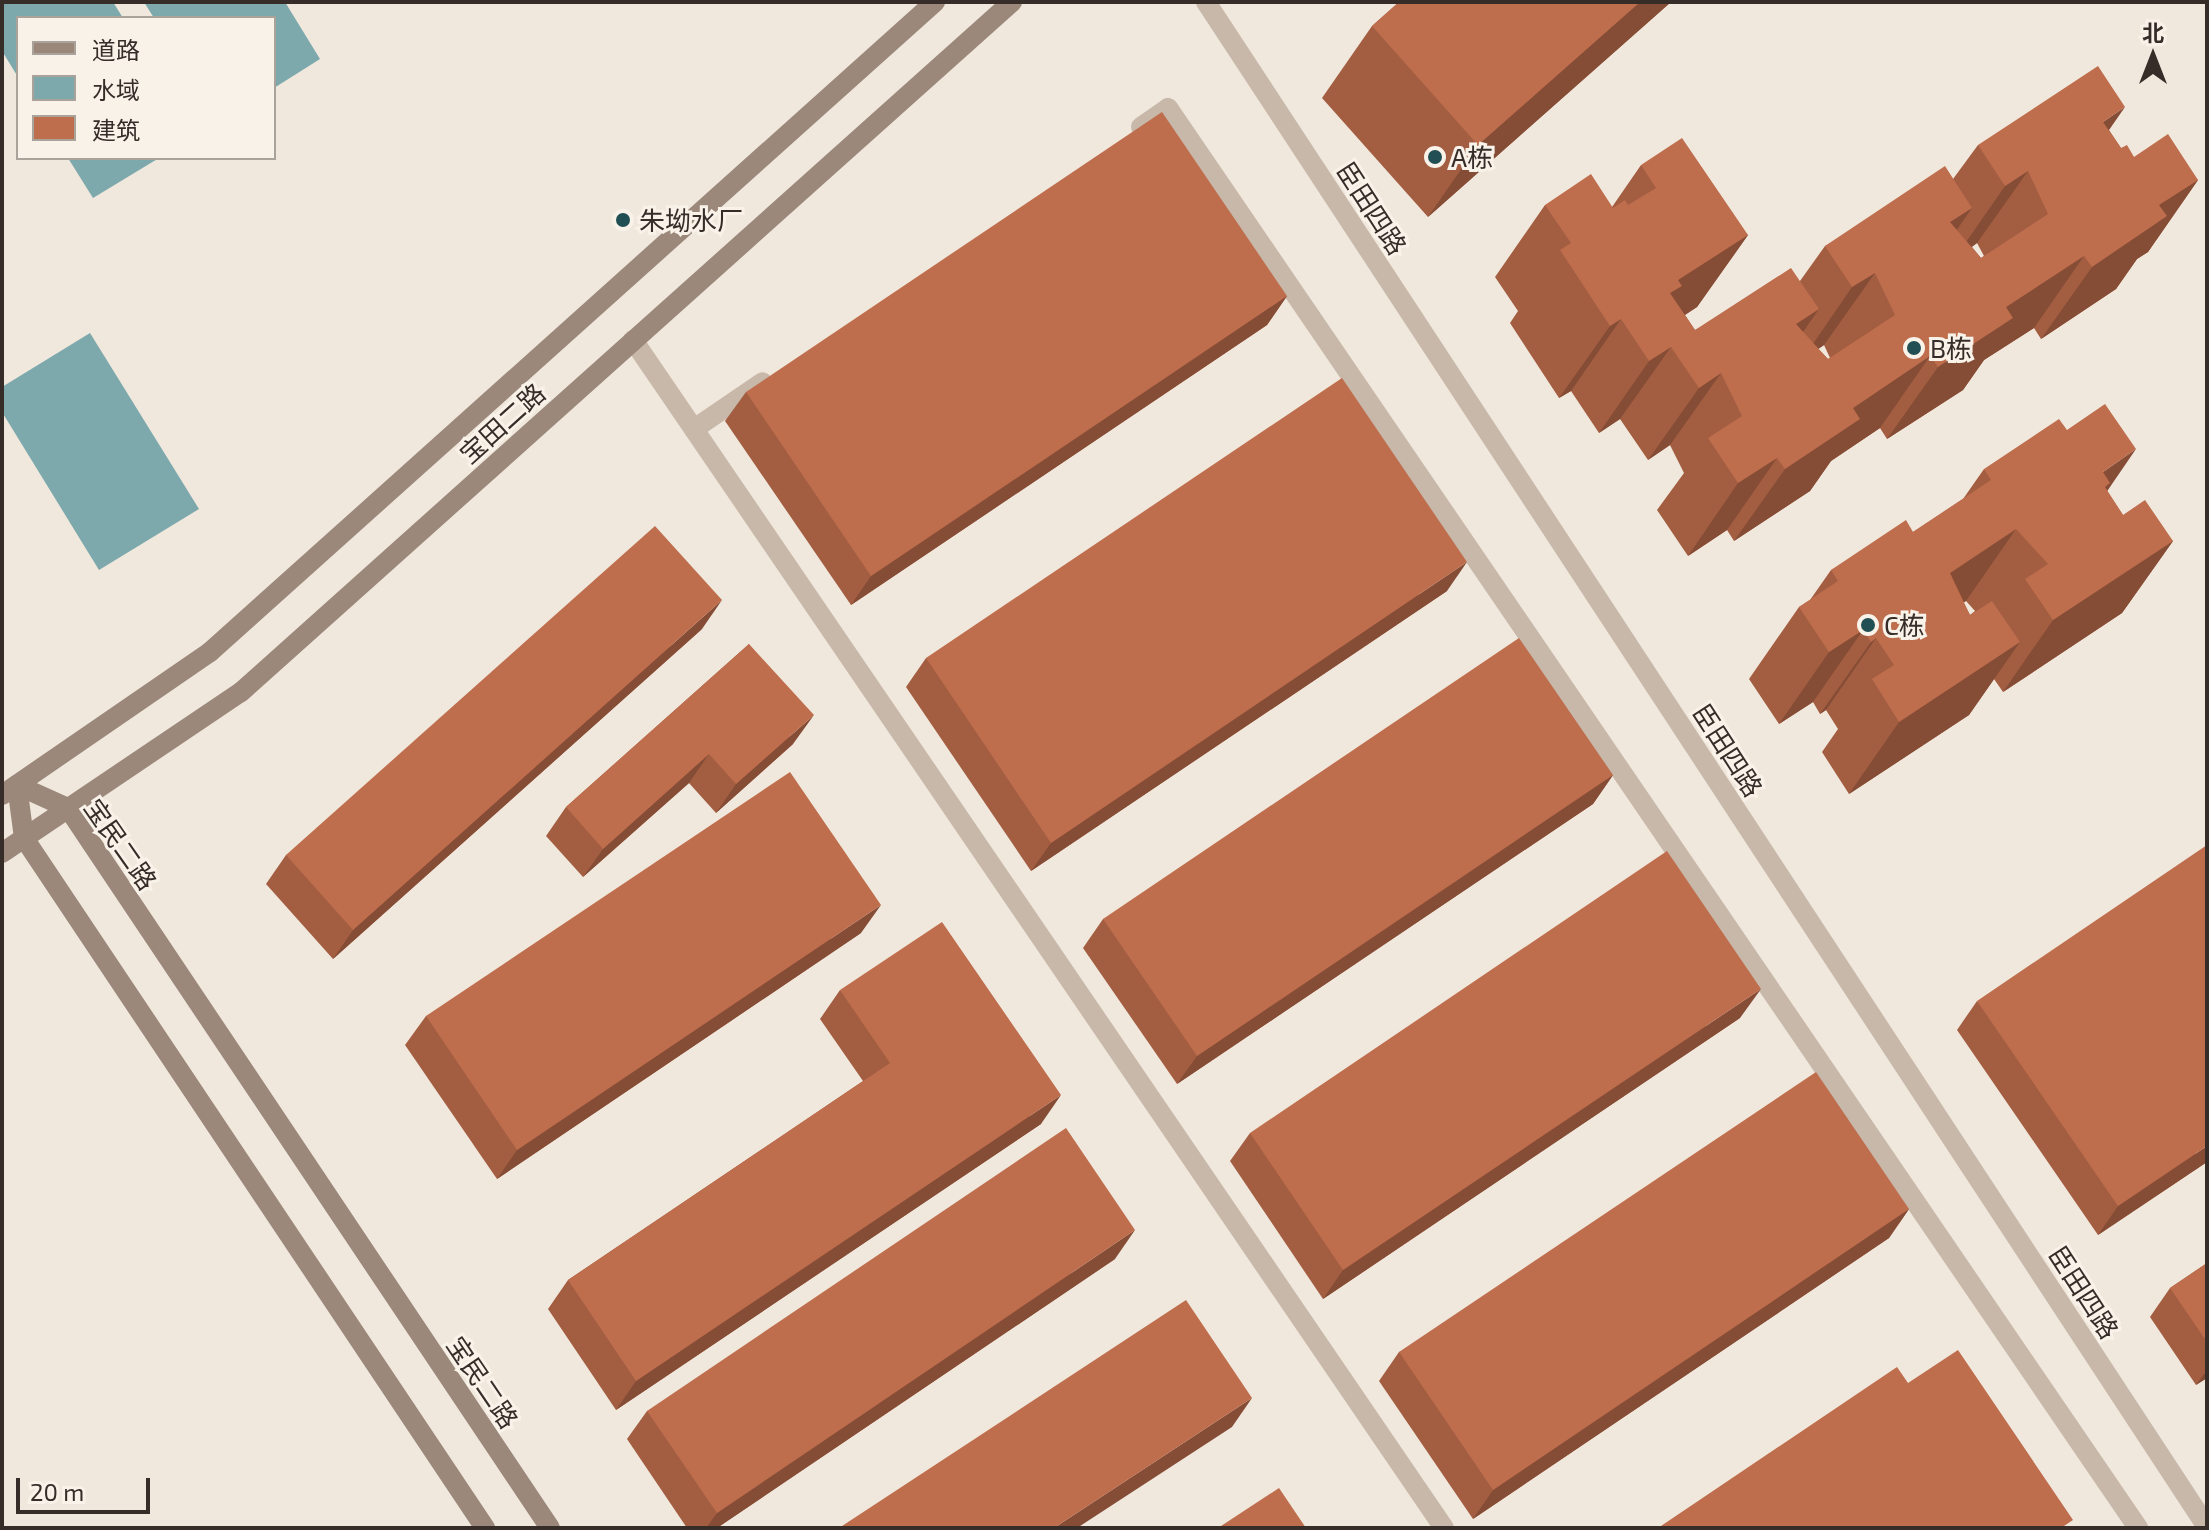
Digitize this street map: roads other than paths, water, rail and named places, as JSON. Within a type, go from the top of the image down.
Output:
[{"type":"street","name":"宝田二路","points":[[10,790],[210,652],[935,2]]},
{"type":"street","name":"宝田二路","points":[[2,853],[241,692],[1012,2]]},
{"type":"street","name":"臣田四路","points":[[1206,2],[2207,1527]]},
{"type":"street","points":[[1116,144],[1168,108],[2138,1528]]},
{"type":"street","points":[[633,340],[1444,1528]]},
{"type":"street","points":[[694,429],[786,367]]},
{"type":"street","name":"宝民二路","points":[[10,790],[68,808],[550,1528]]},
{"type":"street","points":[[10,790],[24,838],[485,1528]]},
{"type":"water","points":[[2,2],[113,2],[122,16],[16,16],[16,74],[2,51]]},
{"type":"water","points":[[144,2],[285,2],[320,59],[276,87],[276,16],[153,16]]},
{"type":"water","points":[[69,160],[156,160],[93,198]]},
{"type":"water","points":[[90,333],[199,509],[99,570],[2,412],[2,387]]},
{"type":"place","name":"A栋","points":[[1435,157]]},
{"type":"place","name":"朱坳水厂","points":[[623,220]]},
{"type":"place","name":"B栋","points":[[1914,348]]},
{"type":"place","name":"C栋","points":[[1868,625]]}]
